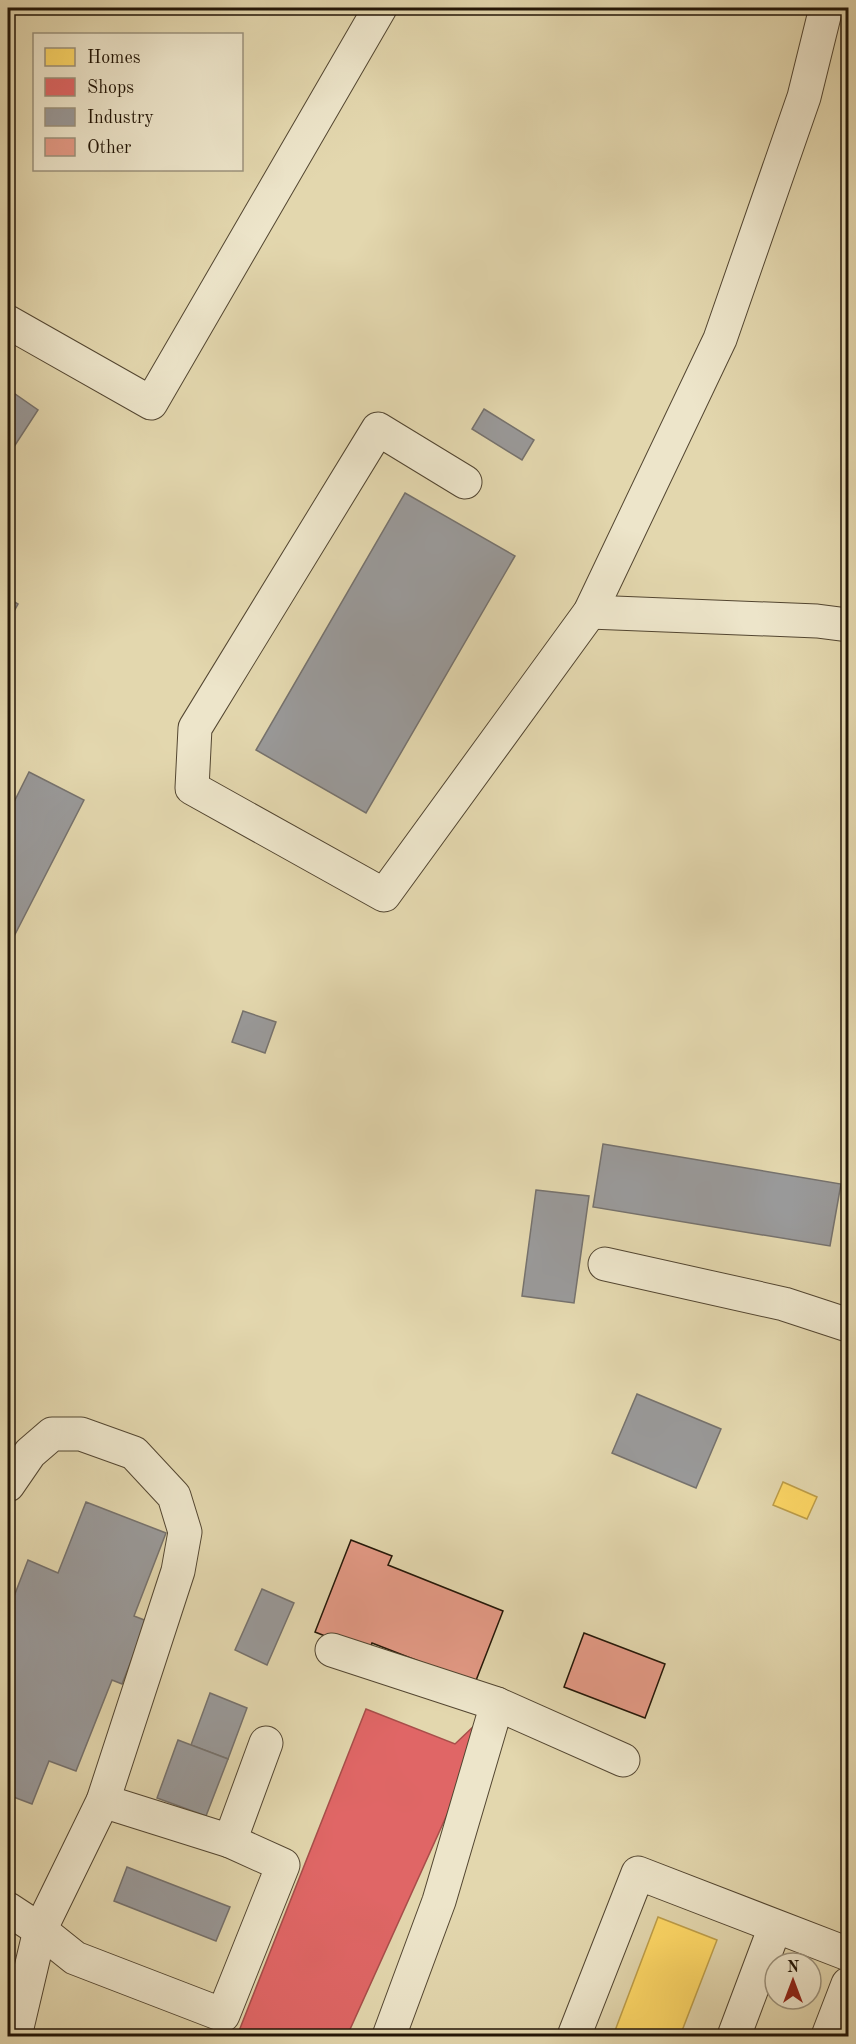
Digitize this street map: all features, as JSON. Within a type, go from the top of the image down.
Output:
[{"type":"street","points":[[8,322],[151,403],[380,8]]},
{"type":"street","points":[[465,482],[378,429],[195,728],[192,788],[384,895],[590,612],[720,339],[804,97],[826,8]]},
{"type":"street","points":[[590,612],[817,621],[849,625]]},
{"type":"street","points":[[605,1264],[784,1304],[849,1324]]},
{"type":"street","points":[[8,1485],[30,1453],[52,1434],[81,1434],[134,1453],[174,1496],[184,1532],[178,1571],[103,1801],[40,1930],[15,2037]]},
{"type":"street","points":[[332,1650],[497,1704],[623,1760]]},
{"type":"street","points":[[389,2037],[439,1902],[497,1704]]},
{"type":"street","points":[[230,1841],[266,1743]]},
{"type":"street","points":[[8,1909],[40,1930],[75,1958],[223,2015],[283,1865],[230,1841],[103,1801]]},
{"type":"street","points":[[574,2037],[638,1873],[849,1954]]},
{"type":"street","points":[[734,2037],[775,1927]]},
{"type":"street","points":[[828,2037],[849,1984]]},
{"type":"building: Homes","points":[[783,1482],[817,1497],[807,1519],[773,1505]]},
{"type":"building: Homes","points":[[658,1917],[717,1940],[680,2036],[613,2036]]},
{"type":"building: Shops","points":[[497,1704],[347,2036],[237,2036],[366,1709],[455,1744]]},
{"type":"building: Industry","points":[[8,389],[38,410],[8,456]]},
{"type":"building: Industry","points":[[484,409],[534,440],[522,460],[472,429]]},
{"type":"building: Industry","points":[[405,493],[515,556],[366,813],[256,750]]},
{"type":"building: Industry","points":[[8,598],[18,604],[8,622]]},
{"type":"building: Industry","points":[[29,772],[84,800],[8,948],[8,814]]},
{"type":"building: Industry","points":[[243,1011],[276,1022],[265,1053],[232,1042]]},
{"type":"building: Industry","points":[[603,1144],[841,1184],[830,1246],[593,1207]]},
{"type":"building: Industry","points":[[536,1190],[589,1196],[574,1303],[522,1296]]},
{"type":"building: Industry","points":[[637,1394],[721,1429],[696,1488],[612,1453]]},
{"type":"building: Industry","points":[[86,1502],[166,1533],[134,1616],[147,1621],[122,1684],[112,1680],[76,1771],[49,1761],[32,1804],[8,1795],[8,1612],[28,1560],[58,1573]]},
{"type":"building: Industry","points":[[262,1589],[294,1603],[267,1665],[235,1650]]},
{"type":"building: Industry","points":[[210,1693],[247,1708],[228,1759],[191,1745]]},
{"type":"building: Industry","points":[[178,1740],[228,1759],[206,1816],[157,1798]]},
{"type":"building: Industry","points":[[127,1867],[230,1907],[216,1941],[114,1901]]},
{"type":"building: Other","points":[[351,1540],[392,1556],[388,1565],[503,1611],[475,1683],[372,1643],[368,1653],[315,1632]]},
{"type":"building: Other","points":[[584,1633],[665,1664],[645,1718],[564,1687]]}]
